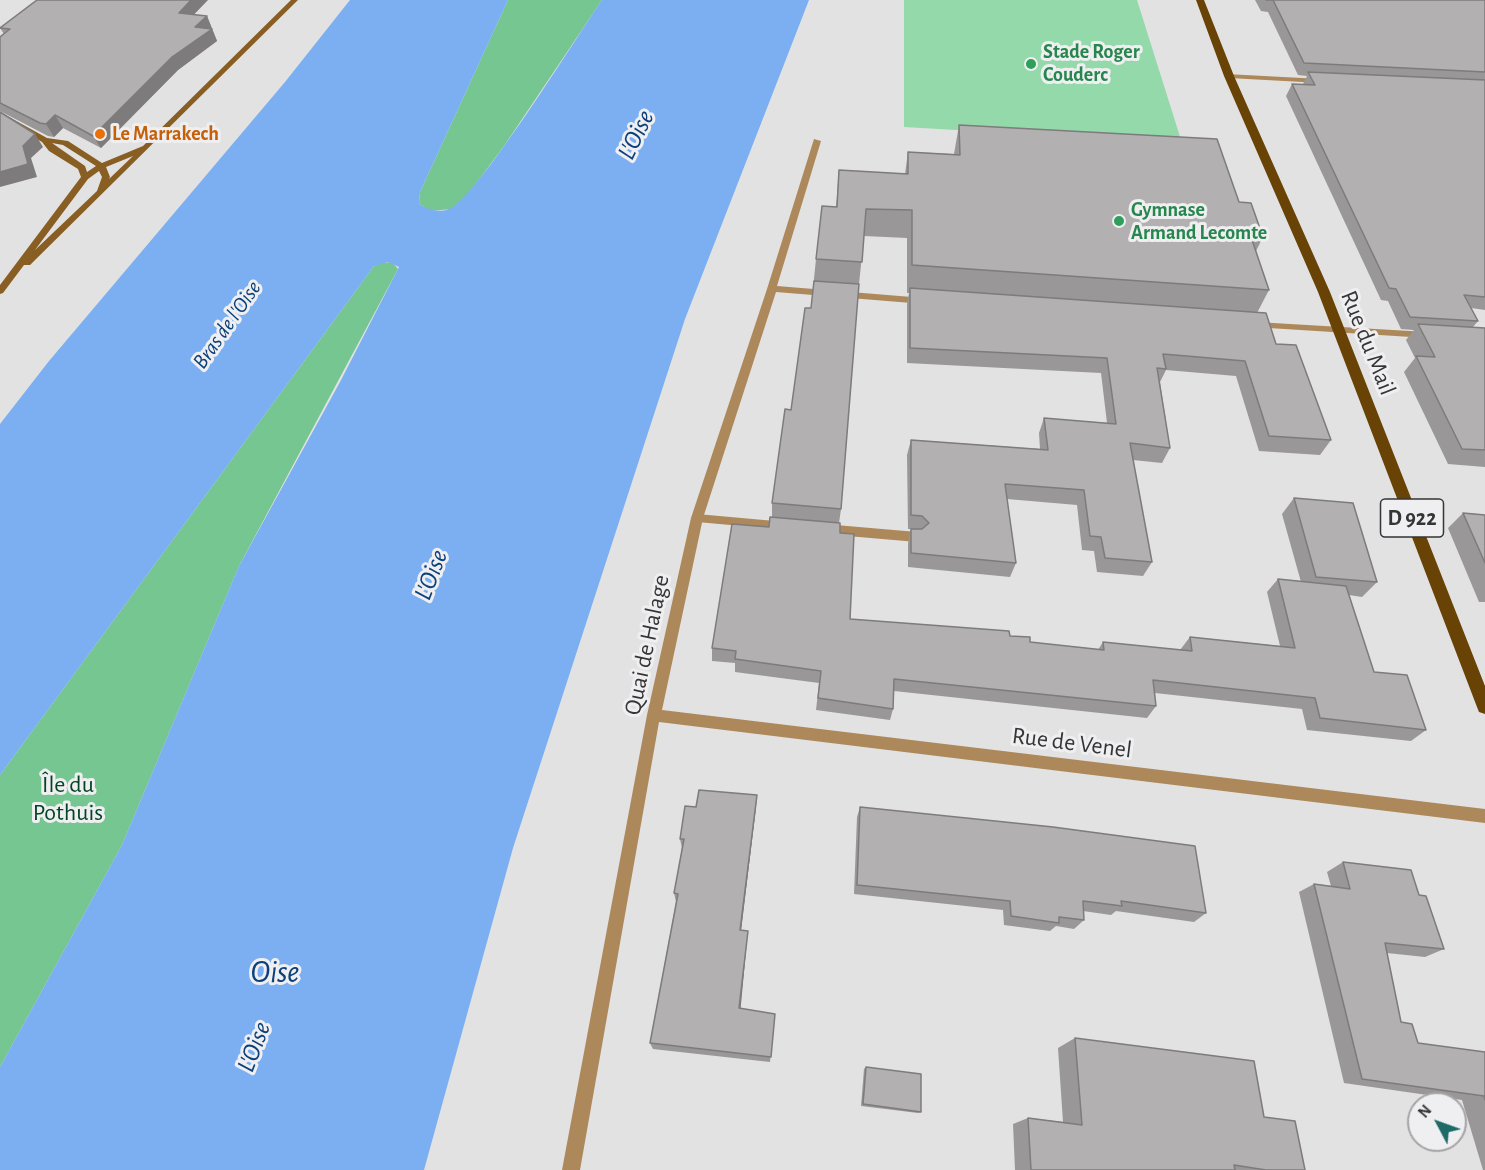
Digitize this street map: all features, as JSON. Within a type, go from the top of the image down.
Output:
[{"type":"main road","points":[[2,289],[295,0]]},
{"type":"main road","name":"Rue du Mail","points":[[1200,0],[1229,76],[1338,328],[1485,707]]},
{"type":"main road","points":[[0,114],[45,140],[65,143],[99,170],[105,181],[95,198]]},
{"type":"main road","points":[[45,140],[52,150],[83,173]]},
{"type":"main road","points":[[99,170],[146,148]]},
{"type":"main road","points":[[2,289],[83,173],[130,165]]},
{"type":"street","points":[[1229,76],[1330,81]]},
{"type":"street","name":"Quai de Halage","points":[[571,1170],[654,715],[697,518],[772,289],[817,141]]},
{"type":"street","points":[[772,289],[935,302]]},
{"type":"street","points":[[1246,325],[1338,328],[1437,336]]},
{"type":"street","points":[[697,518],[917,537]]},
{"type":"street","name":"Rue de Venel","points":[[654,715],[1485,816]]},
{"type":"green space","points":[[508,0],[602,0],[504,146],[466,197],[451,209],[431,211],[419,204],[420,192]]},
{"type":"green space","name":"Stade Roger Couderc","points":[[904,0],[1137,0],[1182,143],[904,127]]},
{"type":"green space","name":"Île du Pothuis","points":[[392,262],[398,269],[239,566],[122,845],[0,1067],[0,775],[374,266]]},
{"type":"water","name":"Oise","points":[[350,0],[508,0],[420,192],[419,204],[437,211],[449,209],[462,199],[481,178],[527,114],[602,0],[809,0],[685,319],[513,848],[424,1170],[0,1170],[0,1067],[122,845],[239,566],[340,382],[399,267],[388,262],[374,266],[0,775],[0,424],[49,361],[285,82]]},
{"type":"building","points":[[37,0],[191,0],[179,13],[207,16],[195,27],[212,29],[172,57],[93,136],[55,115],[46,124],[40,123],[0,103],[0,37],[10,29],[0,28]]},
{"type":"building","points":[[1273,0],[1485,0],[1485,72],[1304,63]]},
{"type":"building","points":[[1308,72],[1485,80],[1485,297],[1464,295],[1478,321],[1410,317],[1396,289],[1389,288],[1292,84],[1315,85]]},
{"type":"building","points":[[0,112],[35,134],[23,146],[28,164],[0,172]]},
{"type":"building","points":[[959,125],[1217,139],[1239,202],[1251,203],[1263,237],[1251,237],[1269,290],[912,265],[912,210],[866,209],[862,262],[816,259],[822,206],[837,207],[839,170],[908,174],[908,152],[960,155]]},
{"type":"building","points":[[814,281],[859,284],[841,509],[772,503],[785,409],[791,410],[805,308],[811,308]]},
{"type":"building","points":[[910,288],[1266,313],[1276,344],[1296,345],[1331,440],[1269,436],[1245,361],[1163,354],[1166,369],[1157,368],[1170,448],[1130,443],[1152,562],[1105,558],[1101,537],[1090,536],[1084,490],[1005,484],[1016,563],[911,553],[911,529],[922,529],[929,523],[922,516],[911,515],[911,440],[1048,450],[1044,418],[1116,424],[1107,358],[910,348]]},
{"type":"building","points":[[1418,324],[1485,328],[1485,450],[1462,449],[1416,356],[1435,357]]},
{"type":"building","points":[[1294,498],[1353,503],[1377,582],[1316,577]]},
{"type":"building","points":[[1463,513],[1485,515],[1485,563]]},
{"type":"building","points":[[770,517],[840,523],[840,533],[854,534],[850,619],[1009,631],[1010,636],[1030,637],[1030,642],[1104,650],[1103,642],[1192,651],[1190,637],[1295,648],[1278,579],[1346,586],[1374,672],[1407,675],[1426,730],[1320,718],[1315,698],[1153,680],[1156,706],[894,679],[893,709],[818,698],[821,671],[735,659],[736,651],[712,648],[732,524],[769,527]]},
{"type":"building","points":[[699,790],[757,795],[740,930],[748,931],[739,1008],[775,1014],[771,1057],[650,1043],[678,894],[674,893],[684,839],[680,839],[685,806],[696,807]]},
{"type":"building","points":[[860,807],[1053,827],[1195,846],[1206,913],[1121,901],[1122,906],[1083,901],[1084,920],[1059,917],[1059,923],[1011,916],[1010,901],[857,885]]},
{"type":"building","points":[[1343,862],[1411,870],[1419,895],[1426,896],[1444,949],[1385,943],[1401,1022],[1412,1024],[1418,1043],[1485,1052],[1485,1100],[1484,1096],[1467,1092],[1362,1079],[1314,884],[1350,889]]},
{"type":"building","points":[[1075,1038],[1254,1061],[1264,1117],[1295,1121],[1305,1170],[1266,1170],[1234,1165],[1235,1170],[1031,1170],[1028,1118],[1082,1125]]},
{"type":"building","points":[[866,1067],[921,1074],[921,1112],[863,1104]]},
{"type":"place","name":"Stade Roger Couderc","points":[[1031,64]]},
{"type":"place","name":"Le Marrakech","points":[[100,134]]},
{"type":"place","name":"Gymnase Armand Lecomte","points":[[1119,221]]},
{"type":"water label","name":"L'Oise","points":[[636,135]]},
{"type":"water label","name":"Bras de l'Oise","points":[[227,325]]},
{"type":"water label","name":"L'Oise","points":[[431,575]]},
{"type":"water label","name":"L'Oise","points":[[254,1047]]}]
